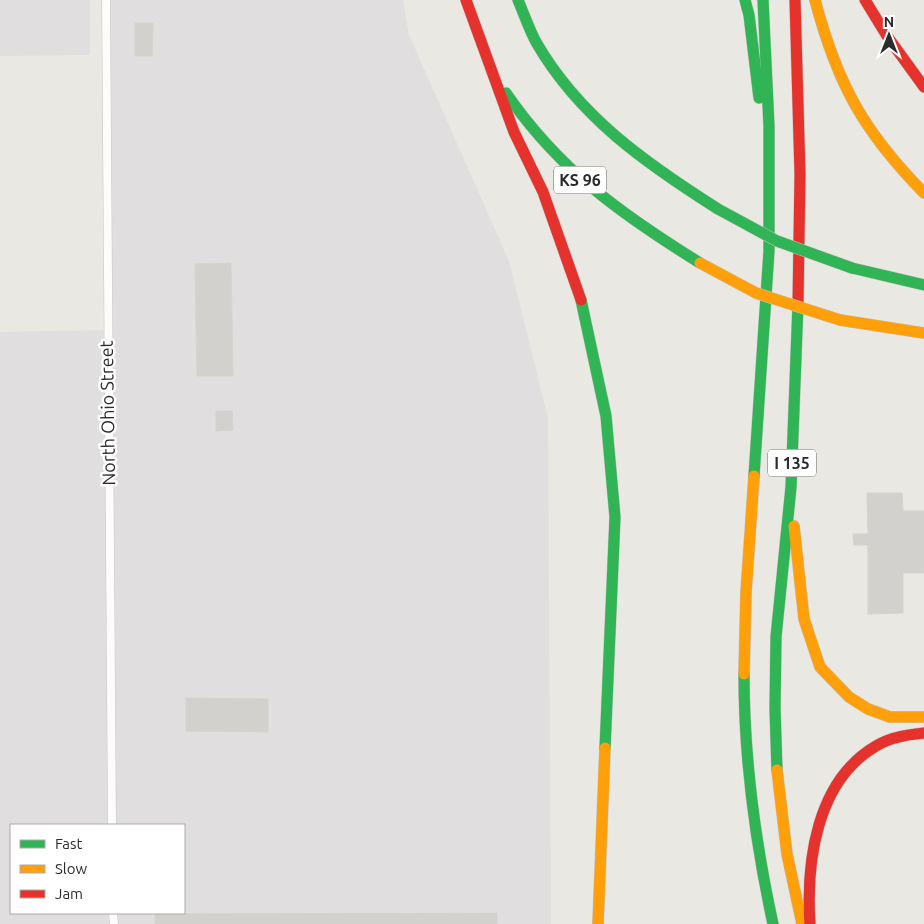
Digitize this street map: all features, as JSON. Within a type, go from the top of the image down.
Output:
[{"type":"highway","name":"KS 96","points":[[466,0],[490,67],[520,114],[549,151],[596,193],[638,225],[700,263],[756,292],[840,320],[924,333]]},
{"type":"highway","points":[[518,0],[536,41],[560,80],[588,114],[631,152],[718,209],[777,241],[852,268],[924,285]]},
{"type":"highway","points":[[745,0],[753,49],[769,184]]},
{"type":"highway","name":"I 135","points":[[763,0],[769,184],[769,252],[746,618],[744,710],[750,794],[756,840],[773,924]]},
{"type":"highway","name":"I 135","points":[[795,0],[799,82],[801,218],[798,361],[791,470],[776,638],[775,700],[784,835],[794,894],[802,924]]},
{"type":"highway","points":[[814,0],[827,48],[847,95],[878,144],[894,164],[924,193]]},
{"type":"highway","points":[[865,0],[887,36],[923,86]]},
{"type":"highway","points":[[490,67],[514,132],[543,192],[581,298],[606,416],[615,517],[598,924]]},
{"type":"highway","points":[[791,470],[794,544],[804,619],[820,667],[849,698],[868,709],[890,717],[924,717]]},
{"type":"highway","points":[[810,924],[809,872],[814,840],[827,802],[844,775],[861,754],[884,741],[909,733],[924,733]]},
{"type":"street","name":"North Ohio Street","points":[[106,0],[112,824]]},
{"type":"shaded area","points":[[0,0],[90,0],[90,55],[0,56]]},
{"type":"shaded area","points":[[106,0],[403,0],[409,35],[509,261],[548,418],[551,924],[0,924],[0,332],[107,330]]},
{"type":"building","points":[[135,23],[153,23],[152,56],[135,56]]},
{"type":"building","points":[[231,263],[233,376],[197,376],[195,264]]},
{"type":"building","points":[[216,411],[232,411],[233,430],[216,431]]},
{"type":"building","points":[[867,493],[902,493],[903,511],[924,511],[924,573],[903,573],[903,613],[868,614],[868,545],[854,545],[853,534],[868,534]]},
{"type":"building","points":[[186,698],[268,699],[268,732],[186,731]]},
{"type":"building","points":[[497,913],[497,924],[155,924],[155,914]]},
{"type":"traffic: fast","points":[[518,0],[536,42],[553,69],[594,116],[616,137],[641,156],[718,209]]},
{"type":"traffic: fast","points":[[745,0],[749,15],[759,98]]},
{"type":"traffic: fast","points":[[754,476],[769,251],[769,126],[763,0]]},
{"type":"traffic: fast","points":[[506,93],[526,120],[570,168],[618,208],[700,263]]},
{"type":"traffic: fast","points":[[718,209],[777,241],[852,268]]},
{"type":"traffic: fast","points":[[852,268],[924,285]]},
{"type":"traffic: fast","points":[[581,300],[606,416],[615,517],[605,748]]},
{"type":"traffic: fast","points":[[777,770],[775,709],[776,637],[791,487],[798,304]]},
{"type":"traffic: fast","points":[[744,674],[748,769],[756,831],[773,924]]},
{"type":"traffic: slow","points":[[815,0],[823,30],[843,81],[855,104],[884,148],[924,193]]},
{"type":"traffic: slow","points":[[700,263],[756,293],[840,320]]},
{"type":"traffic: slow","points":[[840,320],[924,333]]},
{"type":"traffic: slow","points":[[744,674],[746,593],[754,476]]},
{"type":"traffic: slow","points":[[794,526],[804,619],[820,667],[849,697],[868,709],[890,717],[924,717]]},
{"type":"traffic: slow","points":[[598,924],[605,748]]},
{"type":"traffic: slow","points":[[777,770],[787,854],[802,924]]},
{"type":"traffic: jam","points":[[466,0],[514,132],[543,192],[581,300]]},
{"type":"traffic: jam","points":[[795,0],[800,174],[798,304]]},
{"type":"traffic: jam","points":[[865,0],[887,36],[924,87]]},
{"type":"traffic: jam","points":[[810,924],[810,875],[813,850],[819,825],[828,801],[840,780],[856,761],[876,746],[893,738],[924,733]]}]
